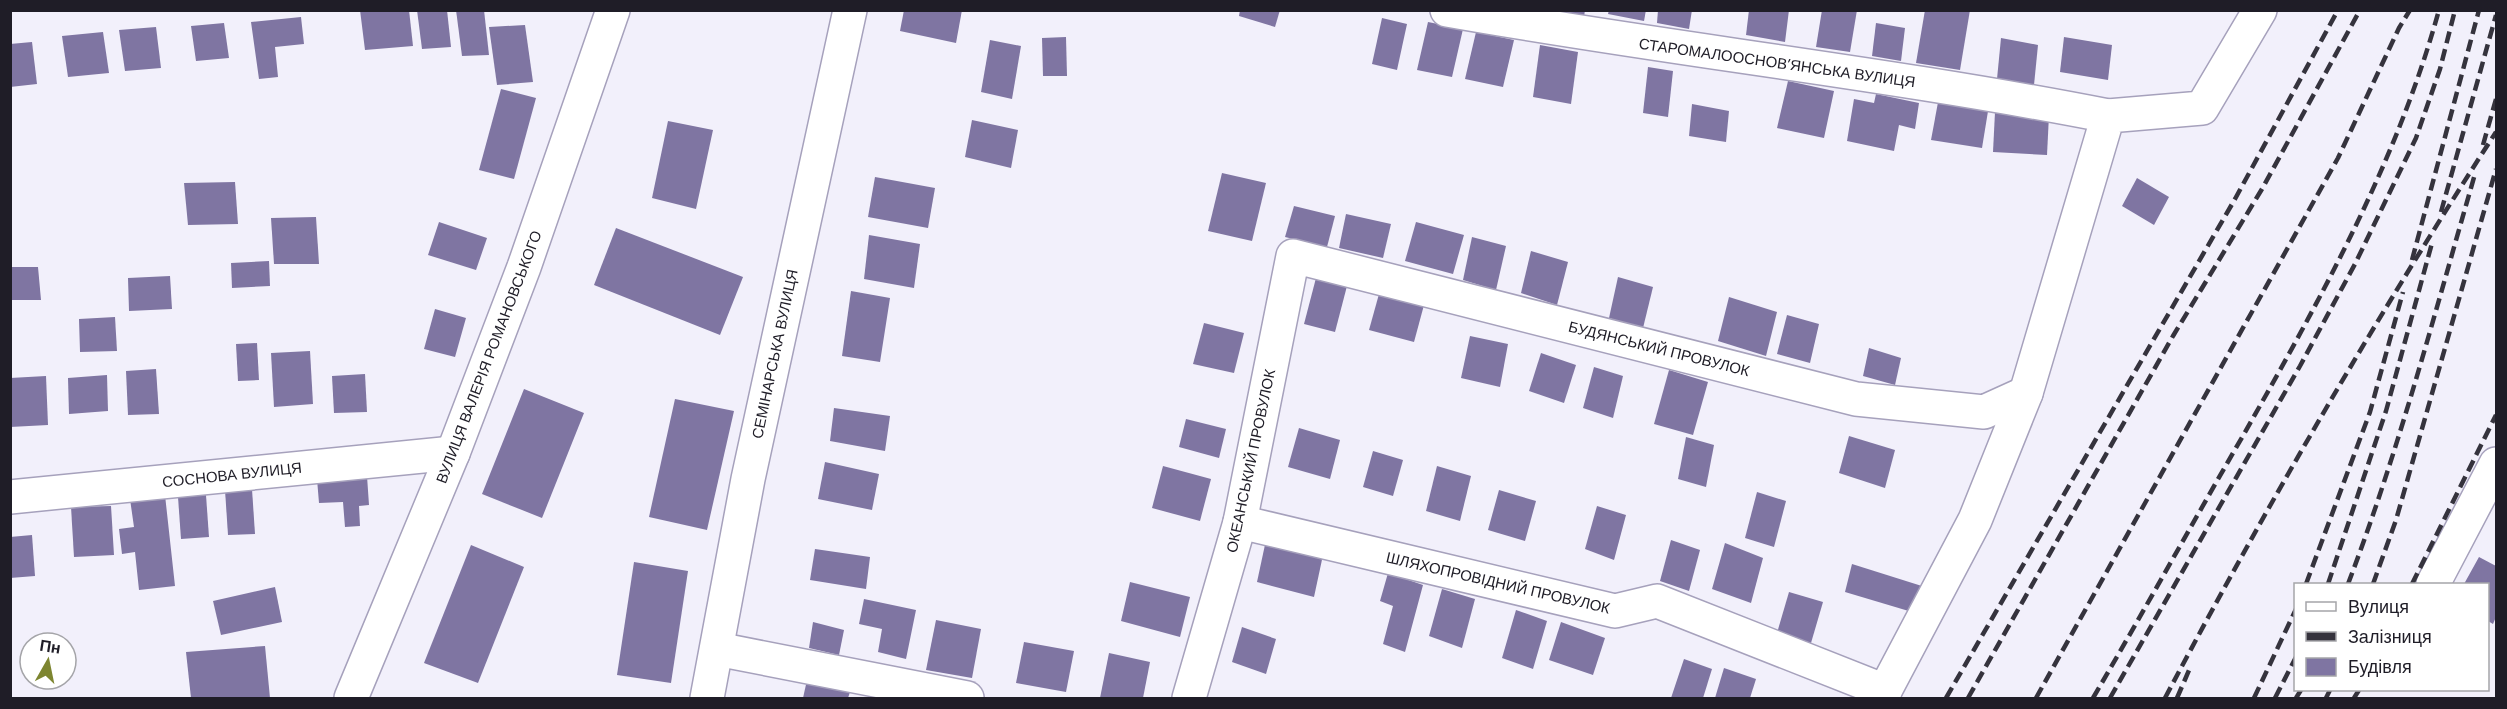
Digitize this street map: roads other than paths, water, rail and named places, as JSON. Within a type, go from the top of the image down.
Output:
[{"type":"street","name":"ВУЛИЦЯ ВАЛЕРІЯ РОМАНОВСЬКОГО","points":[[351,699],[453,453],[524,267],[613,10]]},
{"type":"street","name":"СЕМІНАРСЬКА ВУЛИЦЯ","points":[[707,699],[748,479],[850,10]]},
{"type":"street","name":"СТАРОМАЛООСНОВ’ЯНСЬКА ВУЛИЦЯ","points":[[1447,10],[1597,24],[2108,116],[2202,108],[2260,10]]},
{"type":"street","points":[[1883,695],[1975,520],[2026,393],[2108,116]]},
{"type":"street","name":"БУДЯНСЬКИЙ ПРОВУЛОК","points":[[1293,256],[1856,399],[1984,412],[2026,393]]},
{"type":"street","name":"ОКЕАНСЬКИЙ ПРОВУЛОК","points":[[1189,699],[1240,522],[1293,256]]},
{"type":"street","name":"СОСНОВА ВУЛИЦЯ","points":[[10,496],[453,453]]},
{"type":"street","points":[[2434,583],[2496,464]]},
{"type":"street","name":"ШЛЯХОПРОВІДНИЙ ПРОВУЛОК","points":[[1240,522],[1615,611],[1658,602],[1883,695]]},
{"type":"street","points":[[717,649],[968,699]]},
{"type":"railway","points":[[1946,698],[2235,199],[2338,10]]},
{"type":"railway","points":[[1968,698],[2173,336],[2262,189],[2360,10]]},
{"type":"railway","points":[[2036,698],[2338,158],[2399,28],[2410,10]]},
{"type":"railway","points":[[2093,698],[2273,383],[2355,228],[2402,121],[2439,10]]},
{"type":"railway","points":[[2110,698],[2300,366],[2355,264],[2416,138],[2440,69],[2455,10]]},
{"type":"railway","points":[[2412,260],[2479,10]]},
{"type":"railway","points":[[2441,212],[2496,15]]},
{"type":"railway","points":[[2483,145],[2496,99]]},
{"type":"railway","points":[[2165,698],[2324,412],[2408,271],[2496,132]]},
{"type":"railway","points":[[2373,583],[2396,520],[2496,169]]},
{"type":"railway","points":[[2348,583],[2400,432],[2475,174]]},
{"type":"railway","points":[[2328,583],[2386,411],[2432,243]]},
{"type":"railway","points":[[2306,583],[2370,412],[2403,292]]},
{"type":"railway","points":[[2412,583],[2496,415]]},
{"type":"railway","points":[[2254,698],[2294,613]]},
{"type":"railway","points":[[2275,698],[2294,661]]},
{"type":"railway","points":[[2177,698],[2190,668]]},
{"type":"railway","points":[[2296,698],[2300,691]]},
{"type":"railway","points":[[2326,698],[2330,691]]},
{"type":"railway","points":[[2354,698],[2358,691]]}]
